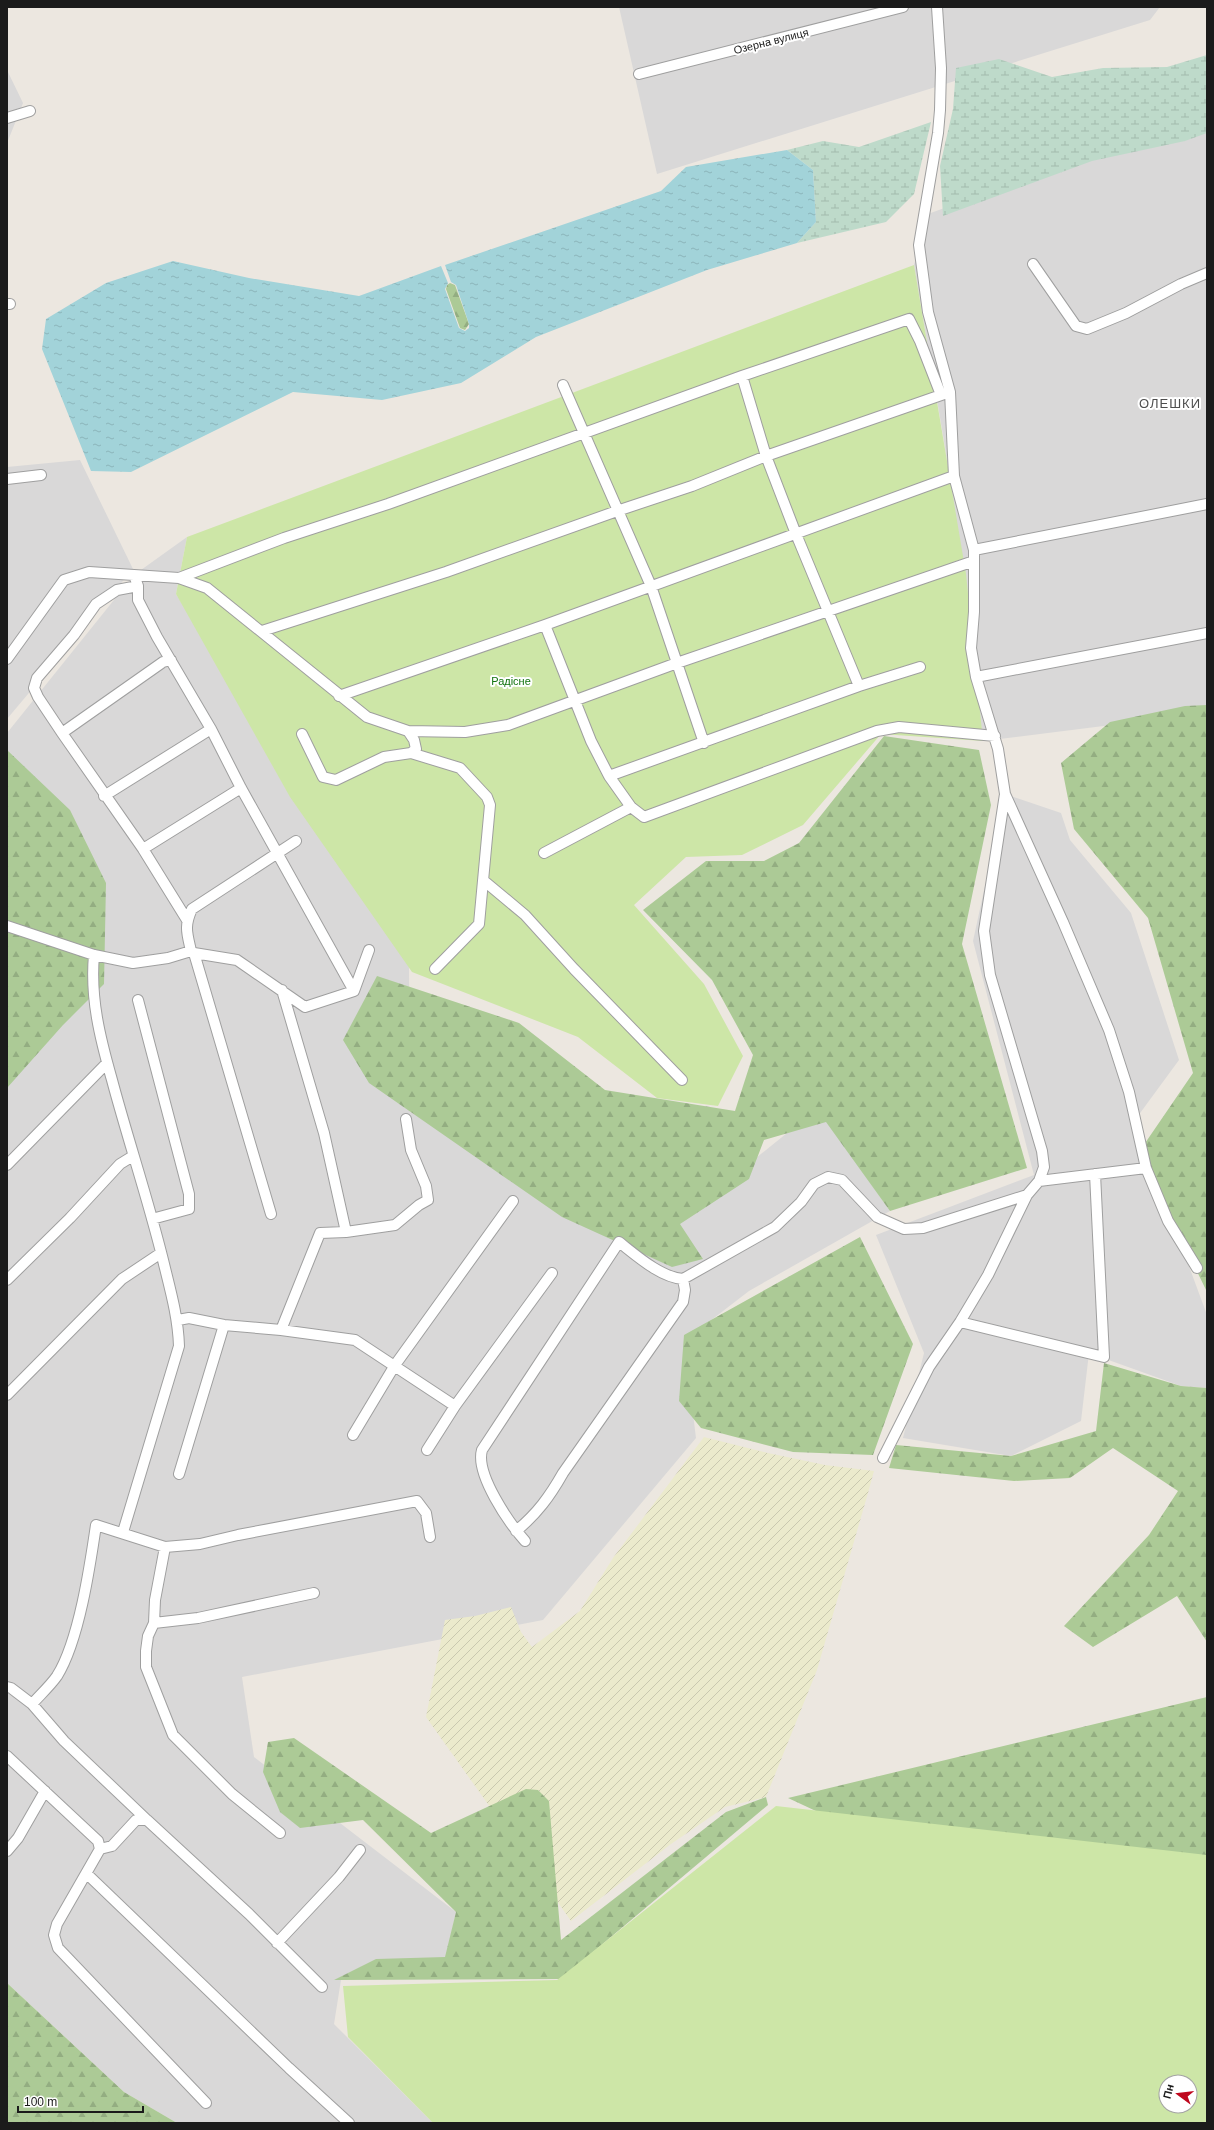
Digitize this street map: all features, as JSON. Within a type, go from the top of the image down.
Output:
[{"type":"street","name":"Озерна вулиця","points":[[639,74],[903,7]]},
{"type":"street","points":[[937,7],[941,68],[940,110],[938,132],[919,245],[928,312],[946,394],[954,476],[974,550],[974,612],[971,648],[976,677],[995,736],[1005,794],[1063,922],[1109,1030],[1129,1092],[1146,1168],[1168,1222],[1197,1268]]},
{"type":"street","points":[[7,118],[30,111]]},
{"type":"street","points":[[1033,264],[1076,326],[1087,329],[1126,313],[1181,284],[1207,273]]},
{"type":"street","points":[[179,578],[284,538],[388,504],[742,376],[909,319],[946,394]]},
{"type":"street","points":[[742,376],[766,456],[796,534],[859,686]]},
{"type":"street","points":[[563,385],[651,586],[704,743]]},
{"type":"street","points":[[262,631],[446,572],[692,486],[766,456],[946,394]]},
{"type":"street","points":[[7,479],[41,475]]},
{"type":"street","points":[[339,696],[545,625],[954,476]]},
{"type":"street","points":[[974,550],[1207,504]]},
{"type":"street","points":[[7,659],[64,580],[89,572],[179,578],[207,588],[262,631],[339,696],[367,717],[408,731],[465,732],[508,725],[677,663],[974,561]]},
{"type":"street","points":[[134,575],[138,586],[138,600],[211,729],[354,991]]},
{"type":"street","points":[[138,586],[117,590],[96,604],[74,635],[37,678],[34,688],[38,697],[104,796],[143,849],[187,920]]},
{"type":"street","points":[[545,625],[592,742],[609,776],[631,807],[644,817],[877,731],[899,727],[995,736]]},
{"type":"street","points":[[976,677],[1207,633]]},
{"type":"street","points":[[62,733],[163,662],[172,660]]},
{"type":"street","points":[[609,776],[859,686],[920,667]]},
{"type":"street","points":[[104,796],[211,729]]},
{"type":"street","points":[[408,731],[414,740],[416,749],[411,753]]},
{"type":"street","points":[[302,734],[323,777],[336,780],[384,757],[411,753],[460,768],[487,796],[490,805],[479,924],[435,969]]},
{"type":"street","points":[[143,849],[242,788]]},
{"type":"street","points":[[883,1458],[929,1366],[960,1322],[988,1276],[1027,1195],[1039,1181],[1044,1167],[1042,1151],[990,975],[984,931],[987,900],[1005,794]]},
{"type":"street","points":[[544,854],[631,807]]},
{"type":"street","points":[[271,1214],[186,930],[187,920],[192,909],[296,841]]},
{"type":"street","points":[[483,880],[525,915],[574,969],[682,1080]]},
{"type":"street","points":[[7,926],[94,955],[133,963],[168,958],[192,952],[236,960],[266,982],[282,990],[305,1007],[354,991]]},
{"type":"street","points":[[354,991],[369,950]]},
{"type":"street","points":[[94,955],[92,978],[96,1014],[107,1063],[132,1156],[152,1219],[178,1320],[179,1346],[123,1532]]},
{"type":"street","points":[[282,990],[324,1133],[346,1232]]},
{"type":"street","points":[[138,1000],[189,1194],[189,1209],[152,1219]]},
{"type":"street","points":[[7,1165],[107,1063]]},
{"type":"street","points":[[281,1330],[320,1233],[346,1232],[395,1225],[419,1205],[428,1200],[426,1186],[411,1150],[406,1119]]},
{"type":"street","points":[[7,1280],[70,1218],[120,1164],[132,1156]]},
{"type":"street","points":[[1039,1181],[1146,1168]]},
{"type":"street","points":[[960,1322],[1104,1357],[1095,1174]]},
{"type":"street","points":[[525,1541],[516,1530],[486,1478],[480,1458],[482,1450],[619,1242],[657,1270],[675,1278],[683,1279],[775,1227],[801,1202],[814,1184],[828,1177],[842,1180],[877,1217],[904,1229],[923,1228],[1027,1195]]},
{"type":"street","points":[[353,1435],[395,1366],[513,1201]]},
{"type":"street","points":[[7,1395],[122,1279],[161,1253]]},
{"type":"street","points":[[427,1450],[456,1406],[552,1273]]},
{"type":"street","points":[[516,1530],[531,1519],[548,1499],[563,1473],[683,1302],[685,1290],[683,1279]]},
{"type":"street","points":[[178,1320],[189,1318],[224,1326],[281,1330],[355,1340],[456,1406]]},
{"type":"street","points":[[179,1474],[224,1326]]},
{"type":"street","points":[[32,1704],[56,1677],[66,1656],[79,1615],[96,1524],[165,1547],[200,1544],[417,1501],[426,1513],[430,1537]]},
{"type":"street","points":[[165,1547],[155,1600],[154,1623],[148,1636],[146,1667],[173,1735],[232,1794],[280,1833]]},
{"type":"street","points":[[154,1623],[198,1618],[314,1593]]},
{"type":"street","points":[[7,1687],[12,1688],[32,1704],[64,1741],[249,1914],[322,1986]]},
{"type":"street","points":[[7,1756],[98,1841],[100,1849],[57,1924],[54,1935],[58,1948],[206,2103]]},
{"type":"street","points":[[7,1851],[18,1838],[45,1791]]},
{"type":"street","points":[[100,1849],[112,1846],[136,1820],[147,1820]]},
{"type":"street","points":[[277,1943],[339,1877],[360,1850]]},
{"type":"street","points":[[87,1874],[289,2068],[350,2123]]},
{"type":"shaded area","points":[[619,7],[1160,7],[1150,20],[657,174]]},
{"type":"shaded area","points":[[7,70],[23,103],[7,143]]},
{"type":"shaded area","points":[[1207,129],[1207,713],[983,741],[945,447],[914,265],[928,214],[1064,164]]},
{"type":"shaded area","points":[[80,460],[133,569],[7,719],[7,467]]},
{"type":"shaded area","points":[[187,537],[176,594],[409,967],[410,1112],[657,1238],[818,1108],[890,1211],[749,1291],[684,1341],[696,1438],[543,1620],[242,1677],[254,1757],[456,1912],[446,1957],[341,1980],[334,2024],[433,2123],[177,2123],[124,2092],[7,1983],[7,733],[134,575]]},
{"type":"shaded area","points":[[1005,794],[1061,813],[1070,840],[1131,913],[1179,1060],[1135,1120],[1207,1315],[1207,1388],[1181,1386],[1089,1353],[1081,1421],[1011,1456],[903,1438],[924,1353],[876,1235],[1034,1175],[973,941]]},
{"type":"green space","points":[[1207,55],[1207,133],[1185,141],[1092,161],[943,216],[940,166],[953,109],[956,68],[999,59],[1052,77],[1103,68],[1167,67]]},
{"type":"green space","points":[[931,122],[914,194],[886,222],[797,243],[816,222],[813,170],[787,150],[823,141],[859,147]]},
{"type":"green space","name":"Радісне","points":[[914,265],[966,574],[983,741],[881,734],[803,825],[742,855],[686,857],[634,905],[704,984],[743,1056],[718,1106],[657,1098],[578,1037],[412,972],[290,797],[176,594],[187,537]]},
{"type":"green space","points":[[450,283],[455,285],[469,324],[465,330],[460,328],[446,289],[447,285]]},
{"type":"green space","points":[[1207,705],[1207,1292],[1139,1152],[1193,1073],[1148,918],[1074,829],[1061,763],[1110,722],[1185,706]]},
{"type":"green space","points":[[884,736],[979,750],[991,805],[962,944],[1027,1168],[890,1211],[826,1122],[764,1140],[749,1179],[680,1224],[703,1259],[672,1267],[562,1217],[369,1083],[343,1040],[377,976],[519,1023],[605,1090],[735,1111],[753,1055],[712,980],[643,910],[706,861],[764,861],[799,843]]},
{"type":"green space","points":[[7,750],[70,810],[106,883],[104,984],[63,1025],[7,1088]]},
{"type":"green space","points":[[860,1237],[913,1344],[873,1455],[793,1452],[701,1428],[679,1401],[684,1335]]},
{"type":"green space","points":[[1104,1363],[1181,1386],[1207,1388],[1207,1642],[1177,1596],[1093,1647],[1064,1626],[1149,1535],[1178,1491],[1113,1448],[1070,1478],[1014,1481],[889,1468],[896,1445],[1011,1456],[1096,1431]]},
{"type":"green space","points":[[704,1437],[825,1465],[874,1471],[817,1670],[766,1797],[725,1807],[671,1844],[571,1921],[426,1717],[445,1620],[475,1616],[511,1607],[521,1632],[532,1647],[580,1611],[613,1558]]},
{"type":"green space","points":[[1207,1697],[1207,1860],[818,1812],[788,1798]]},
{"type":"green space","points":[[294,1738],[431,1833],[526,1789],[538,1790],[549,1801],[561,1940],[726,1812],[766,1797],[768,1805],[561,1979],[334,1980],[376,1959],[445,1957],[456,1912],[363,1820],[300,1828],[280,1812],[263,1772],[268,1742]]},
{"type":"green space","points":[[776,1806],[1207,1855],[1207,2123],[433,2123],[348,2037],[343,1986],[557,1980]]},
{"type":"green space","points":[[7,1983],[124,2092],[177,2123],[7,2123]]},
{"type":"water","points":[[787,150],[813,170],[816,222],[797,243],[707,270],[536,337],[461,383],[382,400],[293,392],[131,472],[91,471],[42,349],[46,319],[106,283],[173,261],[249,278],[359,296],[441,266],[448,283],[445,289],[459,328],[465,331],[469,328],[469,324],[456,285],[451,282],[445,265],[661,191],[686,167]]},
{"type":"district","name":"ОЛЕШКИ","points":[[1170,403]]}]
